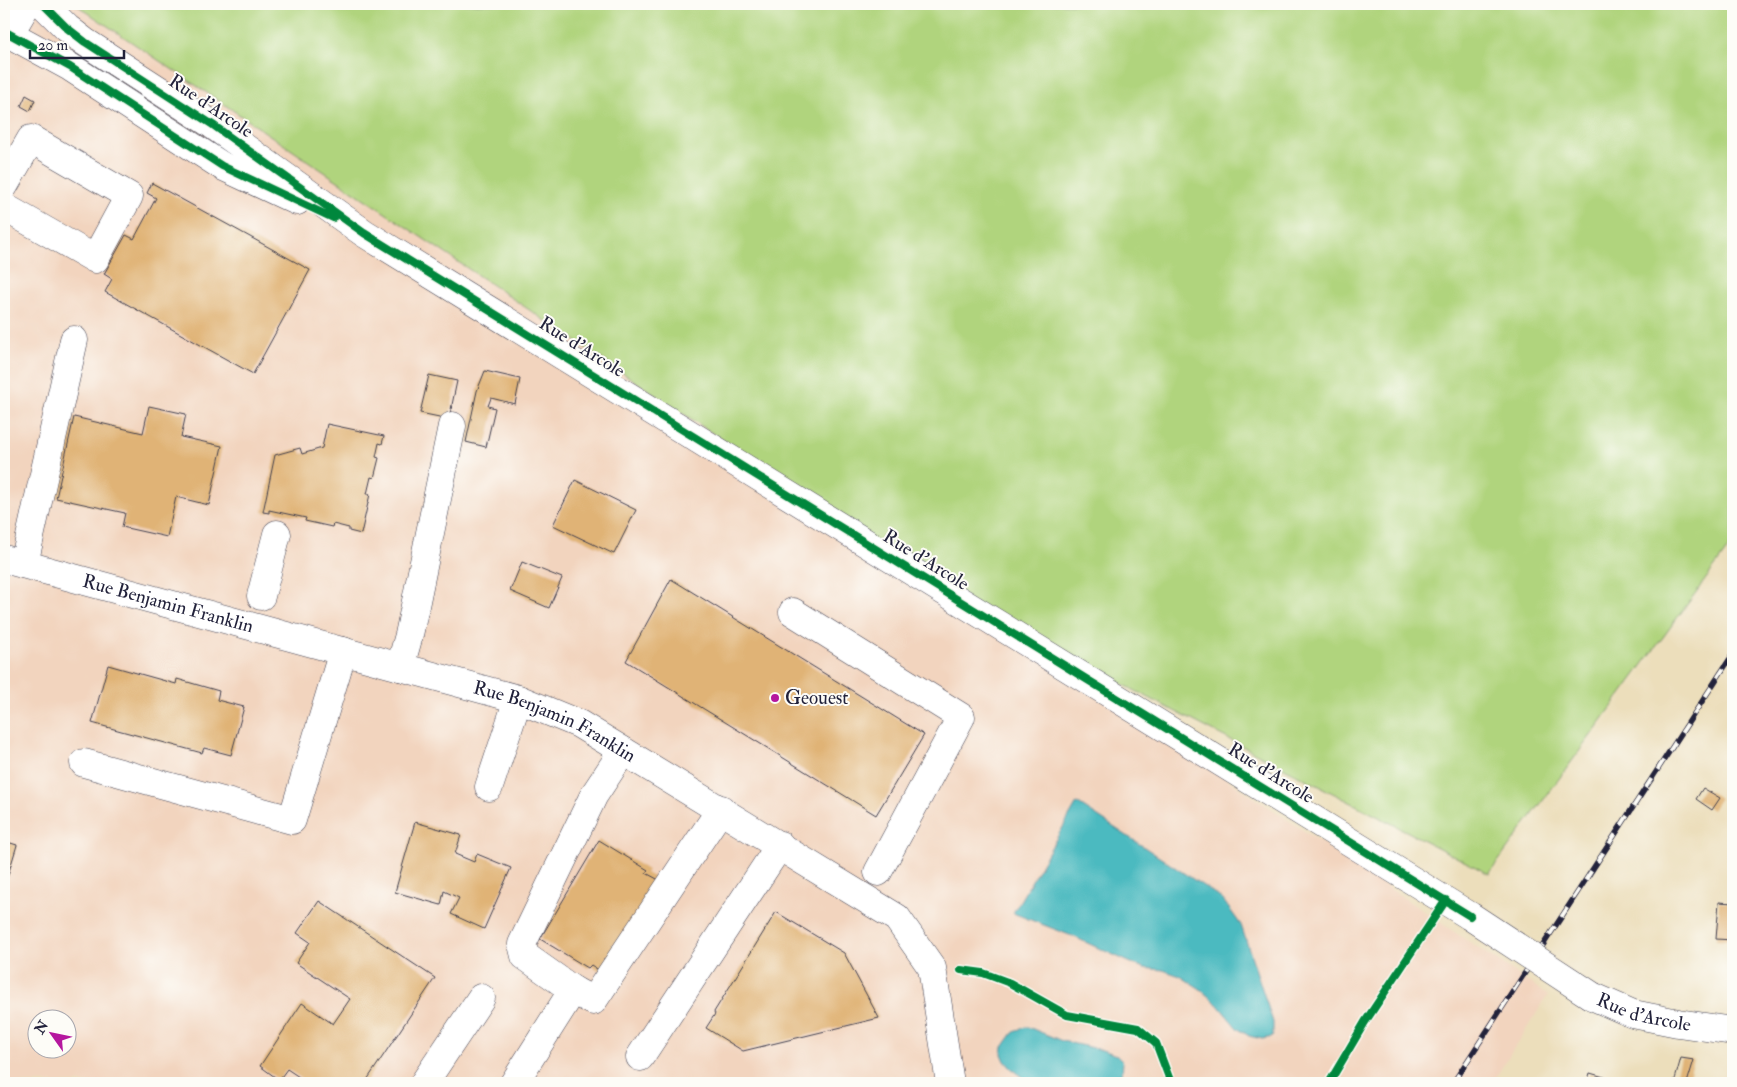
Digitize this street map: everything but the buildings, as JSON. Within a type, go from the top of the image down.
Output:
[{"type":"main road","points":[[4,31],[17,21],[27,4]]},
{"type":"main road","name":"Rue d'Arcole","points":[[43,4],[67,28],[85,42],[213,125],[364,233],[1470,916],[1592,996],[1633,1014],[1733,1031]]},
{"type":"main road","name":"Rue d'Arcole","points":[[4,31],[70,67],[222,166],[364,233]]},
{"type":"main road","points":[[4,186],[31,139],[129,196],[95,259],[4,208]]},
{"type":"main road","points":[[14,562],[74,340]]},
{"type":"main road","points":[[400,667],[409,635],[452,426]]},
{"type":"main road","points":[[261,596],[277,534]]},
{"type":"main road","name":"Rue Benjamin Franklin","points":[[14,562],[518,699],[579,724],[722,809],[897,918],[932,968],[950,1083]]},
{"type":"main road","points":[[793,612],[961,717],[878,872]]},
{"type":"main road","points":[[84,763],[292,820],[343,652]]},
{"type":"main road","points":[[490,787],[518,699]]},
{"type":"main road","points":[[623,751],[594,795],[522,944],[525,956],[573,990],[593,1001],[722,809]]},
{"type":"main road","points":[[640,1057],[780,845]]},
{"type":"main road","points":[[514,1083],[573,990]]},
{"type":"main road","points":[[424,1083],[481,998]]},
{"type":"shaded area","points":[[4,4],[75,4],[1548,995],[1492,1083],[4,1083]]},
{"type":"green space","points":[[75,4],[1733,4],[1733,542],[1489,874],[960,600]]},
{"type":"water","points":[[1077,803],[1223,900],[1241,925],[1273,1022],[1273,1037],[1262,1039],[1249,1036],[1237,1028],[1218,1005],[1199,988],[1180,976],[1163,970],[1144,968],[1072,936],[1013,913]]},
{"type":"water","points":[[1028,1027],[1062,1041],[1116,1055],[1123,1062],[1122,1074],[1115,1083],[1031,1083],[1011,1068],[1002,1054],[1003,1047],[1013,1033],[1021,1028]]},
{"type":"railway","points":[[1453,1083],[1733,654]]},
{"type":"cycle path","points":[[43,4],[67,28],[85,42],[213,125],[364,233],[1470,916]]},
{"type":"cycle path","points":[[4,31],[70,67],[222,166],[333,218]]},
{"type":"cycle path","points":[[1329,1083],[1365,1022],[1446,900]]},
{"type":"cycle path","points":[[961,970],[983,973],[1010,983],[1067,1015],[1138,1028],[1156,1043],[1171,1083]]},
{"type":"place","name":"Geouest","points":[[775,698]]}]
